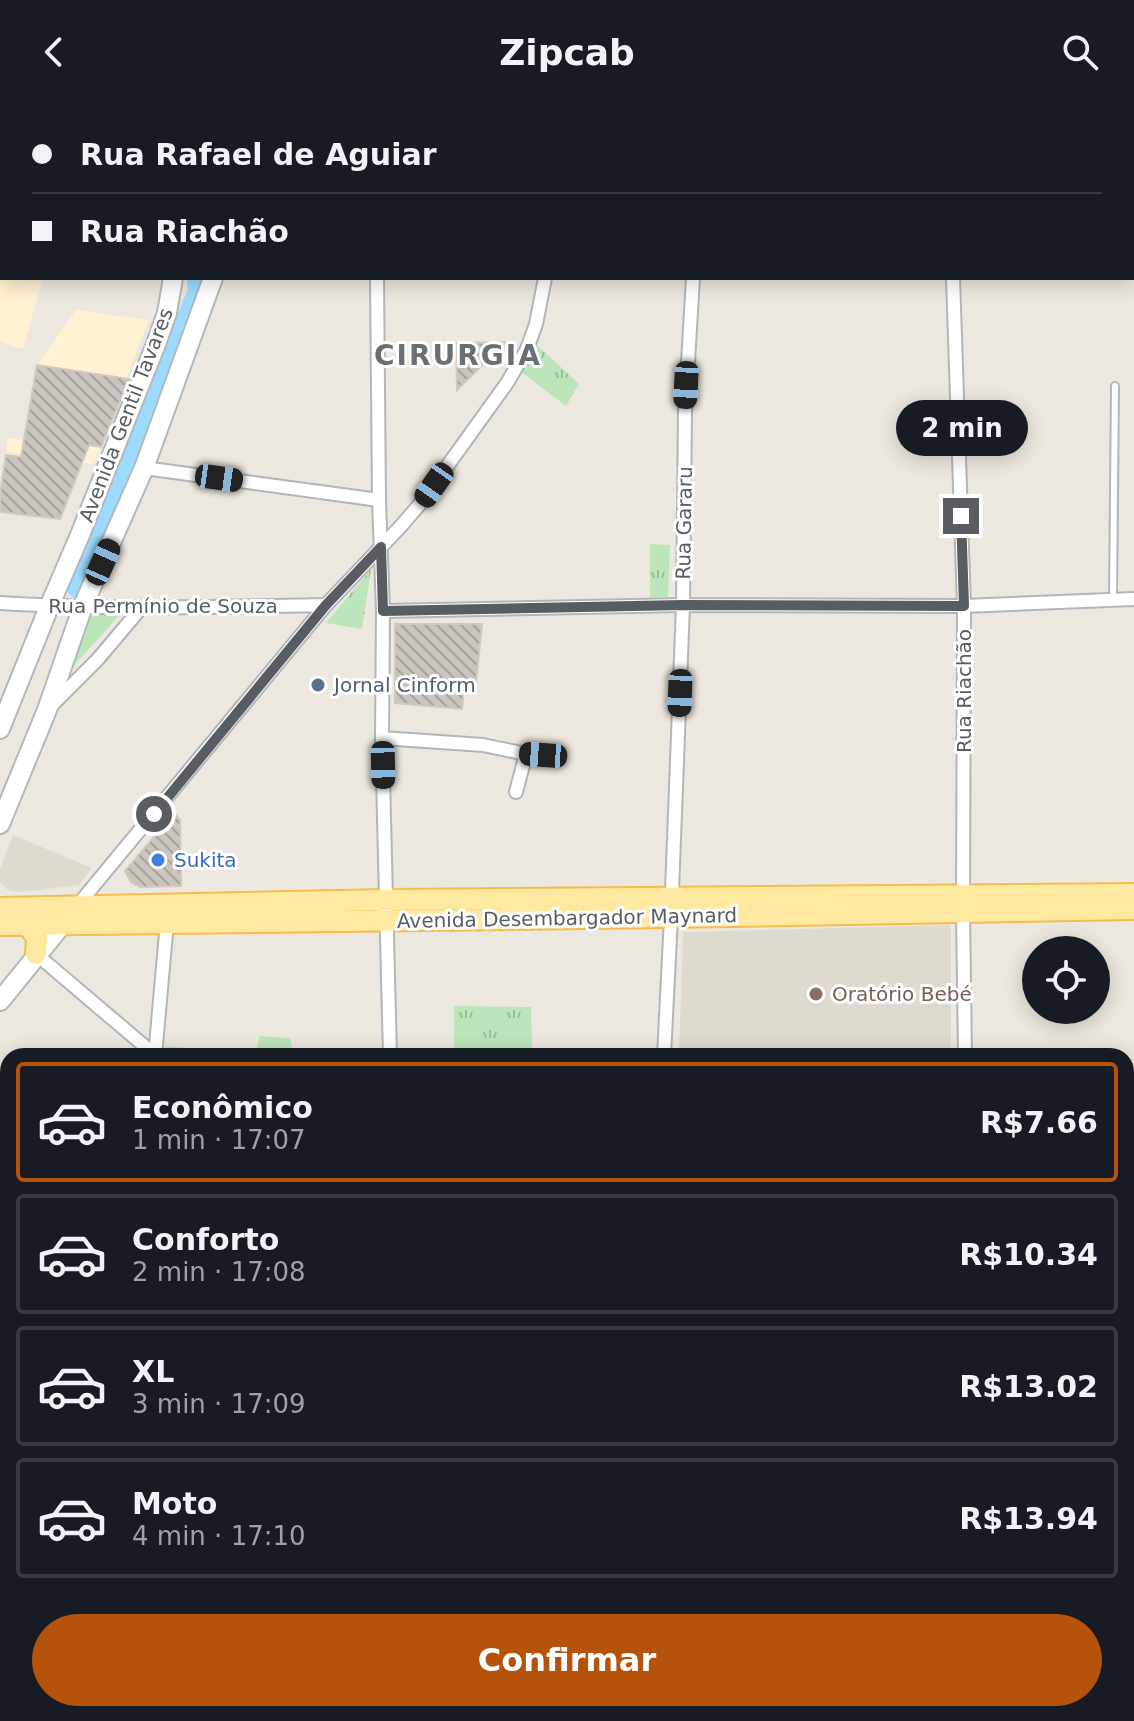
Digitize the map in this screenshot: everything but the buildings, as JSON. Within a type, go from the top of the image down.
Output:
[{"type":"main road","name":"Avenida Gentil Tavares","points":[[0,729],[156,344],[167,313],[173,280]]},
{"type":"main road","name":"Avenida Gentil Tavares","points":[[0,824],[47,710],[81,606],[144,468],[212,280]]},
{"type":"main road","name":"Avenida Desembargador Maynard","points":[[964,905],[1134,894]]},
{"type":"main road","name":"Avenida Desembargador Maynard","points":[[2,910],[77,906],[385,910],[964,905],[1134,909]]},
{"type":"main road","points":[[0,1001],[77,906]]},
{"type":"main road","name":"Avenida Desembargador Maynard","points":[[2,910],[28,925],[60,926],[385,910]]},
{"type":"main road","points":[[28,925],[37,938],[36,954]]},
{"type":"street","points":[[377,280],[382,738],[390,1048]]},
{"type":"street","points":[[77,906],[326,605],[420,504],[507,383],[527,349],[536,324],[545,280]]},
{"type":"street","name":"Rua Gararu","points":[[664,1048],[683,605],[685,412],[693,280]]},
{"type":"street","name":"Rua Riachão","points":[[953,280],[964,606],[965,1048]]},
{"type":"street","points":[[144,468],[379,500]]},
{"type":"street","points":[[383,611],[683,605],[964,606],[1134,599]]},
{"type":"street","name":"Rua Permínio de Souza","points":[[0,603],[141,608],[326,605]]},
{"type":"street","name":"Avenida Gentil Tavares","points":[[47,710],[98,659],[141,608]]},
{"type":"street","points":[[382,738],[483,745],[526,754],[560,756]]},
{"type":"street","points":[[516,792],[526,754]]},
{"type":"street","points":[[156,1048],[167,922]]},
{"type":"street","points":[[36,954],[146,1048]]},
{"type":"lane","points":[[1113,600],[1115,386]]},
{"type":"shaded area","points":[[0,280],[42,280],[23,349],[0,342]]},
{"type":"shaded area","points":[[76,310],[149,320],[126,379],[37,365]]},
{"type":"shaded area","points":[[7,438],[101,447],[93,464],[7,452]]},
{"type":"shaded area","points":[[13,835],[92,868],[79,885],[20,892],[8,890],[0,882],[0,869]]},
{"type":"shaded area","name":"Oratório Bebé","points":[[951,925],[951,1048],[679,1048],[683,932]]},
{"type":"green space","points":[[536,344],[579,384],[566,406],[521,372]]},
{"type":"green space","points":[[650,544],[670,545],[668,597],[650,598]]},
{"type":"green space","points":[[371,569],[362,629],[326,623]]},
{"type":"green space","points":[[87,610],[124,610],[59,682]]},
{"type":"green space","points":[[454,1006],[531,1007],[532,1048],[454,1048]]},
{"type":"green space","points":[[260,1036],[290,1038],[292,1048],[257,1048]]},
{"type":"waterway","points":[[75,589],[196,290],[195,280]]},
{"type":"place","name":"Jornal Cinform","points":[[318,685]]},
{"type":"place","name":"Sukita","points":[[158,860]]},
{"type":"place","name":"Oratório Bebé","points":[[816,994]]},
{"type":"district","name":"CIRURGIA","points":[[458,355]]},
{"type":"route","points":[[154,814],[326,605],[381,547],[383,611],[683,605],[964,606],[961,516]]}]
